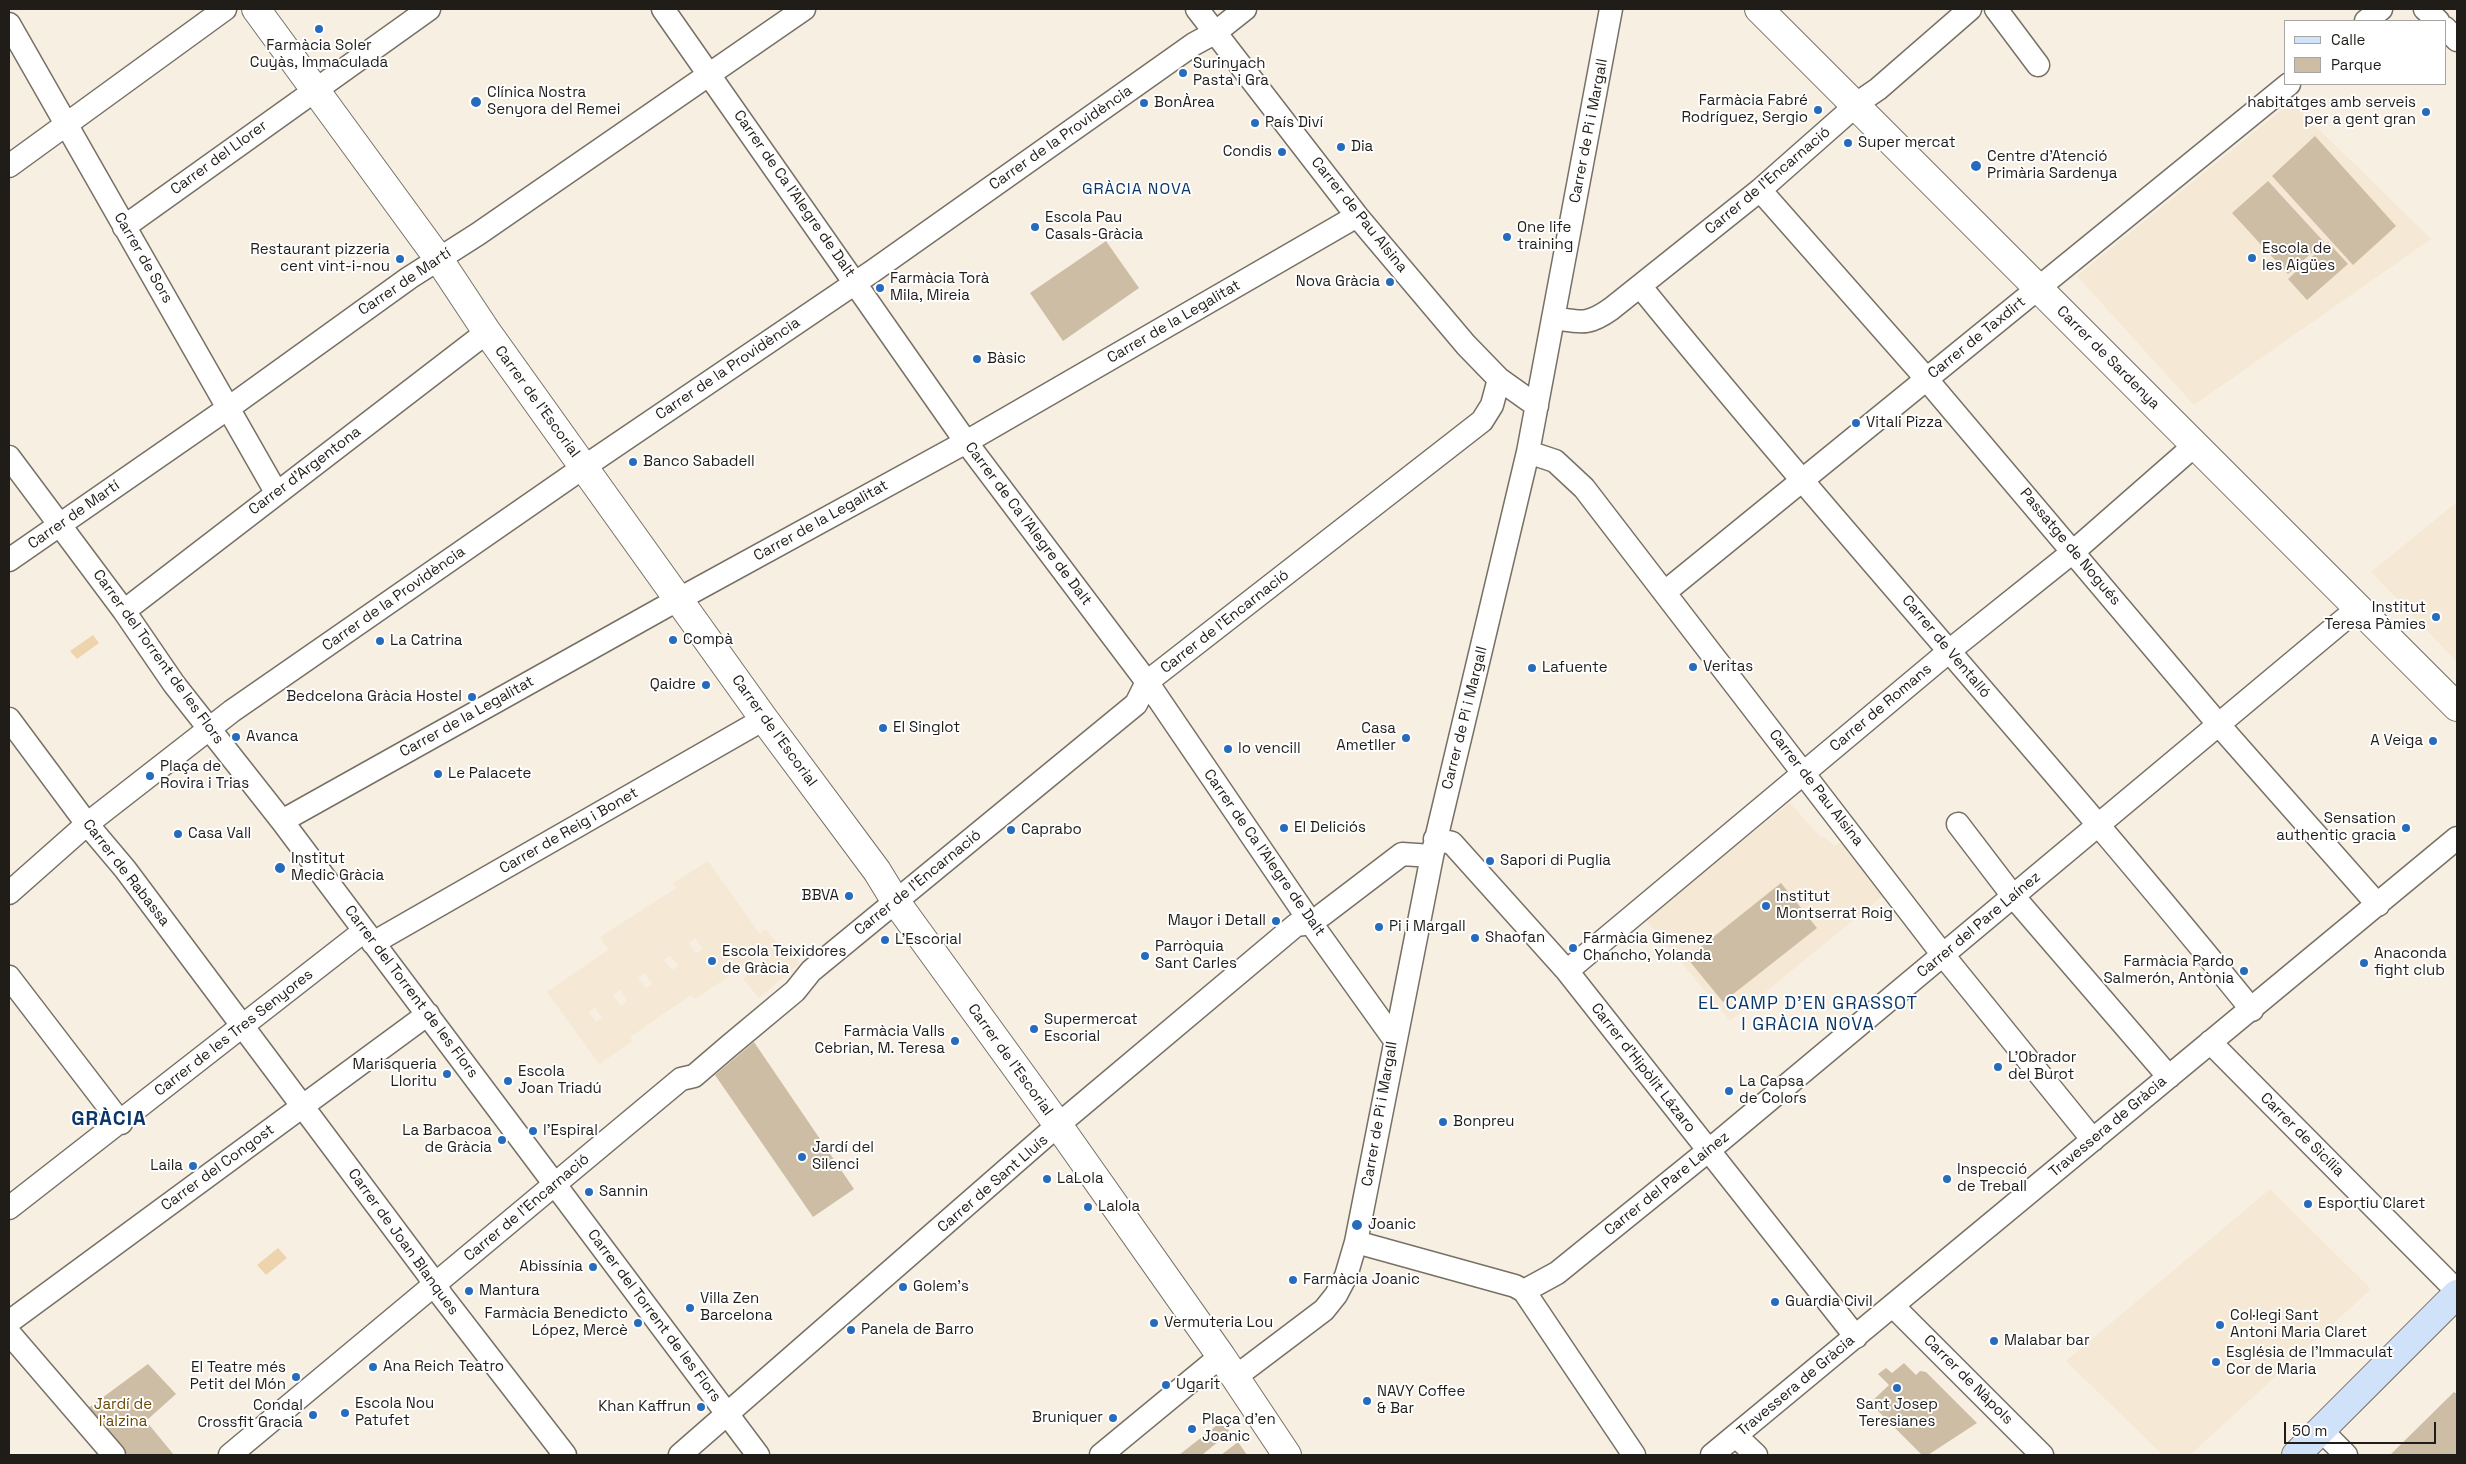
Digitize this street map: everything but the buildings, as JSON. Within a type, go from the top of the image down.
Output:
[{"type":"main road","points":[[2296,1455],[2457,1292]]},
{"type":"street","points":[[9,166],[225,9]]},
{"type":"street","name":"Carrer de l'Escorial","points":[[256,9],[438,258],[487,332],[764,719],[877,870],[896,902],[1058,1125],[1287,1455]]},
{"type":"street","name":"Carrer del Llorer","points":[[124,226],[428,9]]},
{"type":"street","name":"Carrer de Ca l'Alegre de Dalt","points":[[664,9],[966,442],[1147,682],[1316,919],[1394,1039]]},
{"type":"street","name":"Carrer de Martí","points":[[9,560],[229,408],[438,258],[478,234],[804,9]]},
{"type":"street","name":"Carrer de Pau Alsina","points":[[1197,9],[1357,216],[1466,345],[1500,379],[1537,406]]},
{"type":"street","name":"Carrer de la Providència","points":[[210,729],[584,467],[856,282],[1194,44],[1216,32],[1246,9]]},
{"type":"street","name":"Carrer de Pi i Margall","points":[[1101,1455],[1227,1367],[1324,1310],[1336,1295],[1346,1276],[1356,1242],[1394,1039],[1434,848],[1528,452],[1612,9]]},
{"type":"street","name":"Carrer de Sardenya","points":[[1759,9],[2457,707]]},
{"type":"street","name":"Carrer de l'Encarnació","points":[[1553,318],[1587,322],[1595,320],[1760,190],[1855,106],[1970,9]]},
{"type":"street","points":[[1996,9],[2038,65]]},
{"type":"street","points":[[2367,20],[2381,9]]},
{"type":"street","points":[[2425,9],[2437,20]]},
{"type":"street","name":"Carrer de Sors","points":[[9,24],[68,124],[276,492]]},
{"type":"street","points":[[2446,29],[2457,40]]},
{"type":"street","name":"Carrer de Taxdirt","points":[[1665,592],[2288,85]]},
{"type":"street","name":"Passatge de Nogués","points":[[1760,190],[1927,379],[2219,725],[2378,905]]},
{"type":"street","name":"Carrer de la Legalitat","points":[[282,821],[679,599],[966,442],[1357,216]]},
{"type":"street","name":"Carrer de Ventalló","points":[[1640,286],[1802,480],[2099,825],[2252,1010]]},
{"type":"street","name":"Carrer d'Argentona","points":[[124,611],[276,492],[487,332]]},
{"type":"street","name":"Carrer de l'Encarnació","points":[[230,1455],[435,1286],[680,1079],[694,1076],[795,991],[811,970],[1136,704],[1147,682],[1482,421],[1492,405],[1500,379]]},
{"type":"street","name":"Carrer de Romans","points":[[1567,971],[2074,551],[2195,445]]},
{"type":"street","name":"Carrer de Pau Alsina","points":[[1528,452],[1555,461],[1584,488],[1943,955],[2093,1140]]},
{"type":"street","name":"Carrer del Torrent de les Flors","points":[[9,458],[124,611],[174,684],[282,821],[758,1455]]},
{"type":"street","name":"Carrer del Pare Laínez","points":[[1524,1291],[1557,1273],[1708,1151],[2358,608]]},
{"type":"street","name":"Carrer de Rabassa","points":[[9,719],[87,824],[125,869],[242,1026]]},
{"type":"street","name":"Carrer de Reig i Bonet","points":[[369,937],[764,719]]},
{"type":"street","points":[[9,893],[87,824],[210,729]]},
{"type":"street","points":[[1958,824],[2013,896],[2169,1077]]},
{"type":"street","name":"Travessera de Gràcia","points":[[1712,1455],[2210,1042],[2252,1010],[2457,838]]},
{"type":"street","name":"Carrer d'Hipòlit Lázaro","points":[[1434,848],[1452,842],[1567,971],[1856,1337]]},
{"type":"street","name":"Carrer de Sant Lluís","points":[[680,1455],[1058,1125],[1296,925],[1316,919],[1402,854],[1434,848]]},
{"type":"street","name":"Carrer de les Tres Senyores","points":[[9,1208],[121,1123],[242,1026],[369,937]]},
{"type":"street","points":[[9,977],[121,1123]]},
{"type":"street","name":"Carrer del Congost","points":[[9,1322],[428,1014]]},
{"type":"street","name":"Carrer de Joan Blanques","points":[[242,1026],[303,1105],[435,1286],[565,1455]]},
{"type":"street","name":"Carrer de Sicília","points":[[2210,1042],[2457,1292]]},
{"type":"street","points":[[1356,1242],[1515,1286],[1524,1291],[1634,1455]]},
{"type":"street","name":"Carrer de Nàpols","points":[[1893,1306],[2042,1455]]},
{"type":"street","points":[[9,1333],[114,1455]]},
{"type":"street","points":[[2322,1430],[2346,1455]]},
{"type":"street","points":[[1736,1436],[1756,1455]]},
{"type":"shaded area","name":"Escola de les Aigües","points":[[2291,102],[2431,239],[2194,405],[2077,276]]},
{"type":"shaded area","name":"Institut Teresa Pàmies","points":[[2457,502],[2457,662],[2371,572]]},
{"type":"shaded area","points":[[93,635],[99,643],[77,659],[70,651]]},
{"type":"shaded area","name":"Institut Montserrat Roig","points":[[1790,803],[1821,838],[1824,836],[1834,846],[1841,842],[1884,895],[1730,1021],[1645,919]]},
{"type":"shaded area","name":"Escola Teixidores de Gràcia","points":[[708,861],[760,934],[766,929],[777,943],[773,946],[776,949],[783,944],[800,963],[759,998],[743,979],[771,955],[767,950],[695,999],[691,995],[630,1037],[633,1041],[599,1064],[547,992],[608,950],[600,937],[676,888],[673,883]],"holes":[[[695,938],[703,949],[696,953],[689,943]],[[670,955],[678,966],[672,970],[664,960]],[[645,973],[652,984],[646,988],[638,978]],[[620,990],[627,1000],[621,1006],[613,995]],[[595,1008],[602,1018],[596,1022],[589,1012]]]},
{"type":"shaded area","name":"Col·legi Sant Antoni Maria Claret","points":[[2270,1189],[2371,1289],[2190,1455],[2163,1455],[2066,1361]]},
{"type":"shaded area","points":[[278,1248],[287,1258],[266,1275],[257,1265]]},
{"type":"green space","points":[[2315,136],[2396,226],[2353,265],[2272,176]]},
{"type":"green space","points":[[2268,181],[2324,242],[2288,274],[2232,213]]},
{"type":"green space","points":[[1106,241],[1139,288],[1063,341],[1030,293]]},
{"type":"green space","points":[[2328,242],[2348,264],[2307,300],[2288,279]]},
{"type":"green space","points":[[1781,883],[1817,928],[1723,1002],[1687,958]]},
{"type":"green space","name":"Jardí del Silenci","points":[[754,1042],[854,1189],[813,1217],[715,1075]]},
{"type":"green space","points":[[1904,1363],[1916,1375],[1920,1371],[1926,1372],[1977,1423],[1928,1455],[1922,1455],[1870,1403],[1889,1385],[1878,1374],[1886,1368],[1892,1373]]},
{"type":"green space","name":"Jardí de l'alzina","points":[[148,1364],[176,1394],[146,1421],[174,1455],[128,1455],[87,1409]]},
{"type":"green space","points":[[2454,1392],[2457,1394],[2457,1455],[2390,1455]]},
{"type":"green space","points":[[1221,1422],[1230,1432],[1202,1455],[1179,1455]]},
{"type":"green space","points":[[1238,1442],[1247,1455],[1221,1455]]},
{"type":"place","name":"Farmàcia Soler Cuyàs, Immaculada","points":[[319,29]]},
{"type":"place","name":"Surinyach Pasta i Gra","points":[[1183,73]]},
{"type":"place","name":"Clínica Nostra Senyora del Remei","points":[[476,102]]},
{"type":"place","name":"BonÀrea","points":[[1144,103]]},
{"type":"place","name":"Farmàcia Fabré Rodríguez, Sergio","points":[[1818,110]]},
{"type":"place","name":"habitatges amb serveis per a gent gran","points":[[2426,112]]},
{"type":"place","name":"País Diví","points":[[1255,123]]},
{"type":"place","name":"Super mercat","points":[[1848,143]]},
{"type":"place","name":"Dia","points":[[1341,147]]},
{"type":"place","name":"Condis","points":[[1282,152]]},
{"type":"place","name":"Centre d'Atenció Primària Sardenya","points":[[1976,166]]},
{"type":"place","name":"Escola Pau Casals-Gràcia","points":[[1035,227]]},
{"type":"place","name":"One life training","points":[[1507,237]]},
{"type":"place","name":"Escola de les Aigües","points":[[2252,258]]},
{"type":"place","name":"Restaurant pizzeria cent vint-i-nou","points":[[400,259]]},
{"type":"place","name":"Nova Gràcia","points":[[1390,282]]},
{"type":"place","name":"Farmàcia Torà Mila, Mireia","points":[[880,288]]},
{"type":"place","name":"Bàsic","points":[[977,359]]},
{"type":"place","name":"Vitali Pizza","points":[[1856,423]]},
{"type":"place","name":"Banco Sabadell","points":[[633,462]]},
{"type":"place","name":"Institut Teresa Pàmies","points":[[2436,617]]},
{"type":"place","name":"Compà","points":[[673,640]]},
{"type":"place","name":"La Catrina","points":[[380,641]]},
{"type":"place","name":"Veritas","points":[[1693,667]]},
{"type":"place","name":"Lafuente","points":[[1532,668]]},
{"type":"place","name":"Qaidre","points":[[706,685]]},
{"type":"place","name":"Bedcelona Gràcia Hostel","points":[[472,697]]},
{"type":"place","name":"El Singlot","points":[[883,728]]},
{"type":"place","name":"Avanca","points":[[236,737]]},
{"type":"place","name":"Casa Ametller","points":[[1406,738]]},
{"type":"place","name":"A Veiga","points":[[2433,741]]},
{"type":"place","name":"lo vencill","points":[[1228,749]]},
{"type":"place","name":"Le Palacete","points":[[438,774]]},
{"type":"place","name":"Plaça de Rovira i Trias","points":[[150,776]]},
{"type":"place","name":"El Deliciós","points":[[1284,828]]},
{"type":"place","name":"Sensation authentic gracia","points":[[2406,828]]},
{"type":"place","name":"Caprabo","points":[[1011,830]]},
{"type":"place","name":"Casa Vall","points":[[178,834]]},
{"type":"place","name":"Sapori di Puglia","points":[[1490,861]]},
{"type":"place","name":"Institut Medic Gràcia","points":[[280,868]]},
{"type":"place","name":"BBVA","points":[[849,896]]},
{"type":"place","name":"Institut Montserrat Roig","points":[[1766,906]]},
{"type":"place","name":"Mayor i Detall","points":[[1276,921]]},
{"type":"place","name":"Pi i Margall","points":[[1379,927]]},
{"type":"place","name":"Shaofan","points":[[1475,938]]},
{"type":"place","name":"L'Escorial","points":[[885,940]]},
{"type":"place","name":"Farmàcia Gimenez Chancho, Yolanda","points":[[1573,948]]},
{"type":"place","name":"Parròquia Sant Carles","points":[[1145,956]]},
{"type":"place","name":"Escola Teixidores de Gràcia","points":[[712,961]]},
{"type":"place","name":"Anaconda fight club","points":[[2364,963]]},
{"type":"place","name":"Farmàcia Pardo Salmerón, Antònia","points":[[2244,971]]},
{"type":"place","name":"Supermercat Escorial","points":[[1034,1029]]},
{"type":"place","name":"Farmàcia Valls Cebrian, M. Teresa","points":[[955,1041]]},
{"type":"place","name":"L'Obrador del Burot","points":[[1998,1067]]},
{"type":"place","name":"Marisqueria Lloritu","points":[[447,1074]]},
{"type":"place","name":"Escola Joan Triadú","points":[[508,1081]]},
{"type":"place","name":"La Capsa de Colors","points":[[1729,1091]]},
{"type":"place","name":"Bonpreu","points":[[1443,1122]]},
{"type":"place","name":"l'Espiral","points":[[533,1131]]},
{"type":"place","name":"La Barbacoa de Gràcia","points":[[502,1140]]},
{"type":"place","name":"Jardí del Silenci","points":[[802,1157]]},
{"type":"place","name":"Laila","points":[[193,1166]]},
{"type":"place","name":"LaLola","points":[[1047,1179]]},
{"type":"place","name":"Inspecció de Treball","points":[[1947,1179]]},
{"type":"place","name":"Sannin","points":[[589,1192]]},
{"type":"place","name":"Esportiu Claret","points":[[2308,1204]]},
{"type":"place","name":"Lalola","points":[[1088,1207]]},
{"type":"place","name":"Joanic","points":[[1357,1225]]},
{"type":"place","name":"Abissínia","points":[[593,1267]]},
{"type":"place","name":"Farmàcia Joanic","points":[[1293,1280]]},
{"type":"place","name":"Golem's","points":[[903,1287]]},
{"type":"place","name":"Mantura","points":[[469,1291]]},
{"type":"place","name":"Guardia Civil","points":[[1775,1302]]},
{"type":"place","name":"Villa Zen Barcelona","points":[[690,1308]]},
{"type":"place","name":"Farmàcia Benedicto López, Mercè","points":[[638,1323]]},
{"type":"place","name":"Vermuteria Lou","points":[[1154,1323]]},
{"type":"place","name":"Col·legi Sant Antoni Maria Claret","points":[[2220,1325]]},
{"type":"place","name":"Panela de Barro","points":[[851,1330]]},
{"type":"place","name":"Malabar bar","points":[[1994,1341]]},
{"type":"place","name":"Església de l'Immaculat Cor de Maria","points":[[2216,1362]]},
{"type":"place","name":"Ana Reich Teatro","points":[[373,1367]]},
{"type":"place","name":"El Teatre més Petit del Món","points":[[296,1377]]},
{"type":"place","name":"Ugarit","points":[[1166,1385]]},
{"type":"place","name":"Sant Josep Teresianes","points":[[1897,1388]]},
{"type":"place","name":"NAVY Coffee & Bar","points":[[1367,1401]]},
{"type":"place","name":"Khan Kaffrun","points":[[701,1407]]},
{"type":"place","name":"Escola Nou Patufet","points":[[345,1413]]},
{"type":"place","name":"Condal Crossfit Gracia","points":[[313,1415]]},
{"type":"place","name":"Bruniquer","points":[[1113,1418]]},
{"type":"place","name":"Plaça d'en Joanic","points":[[1192,1429]]},
{"type":"district","name":"GRÀCIA NOVA","points":[[1137,190]]},
{"type":"district","name":"EL CAMP D'EN GRASSOT I GRÀCIA NOVA","points":[[1808,1014]]},
{"type":"district","name":"GRÀCIA","points":[[109,1120]]}]
